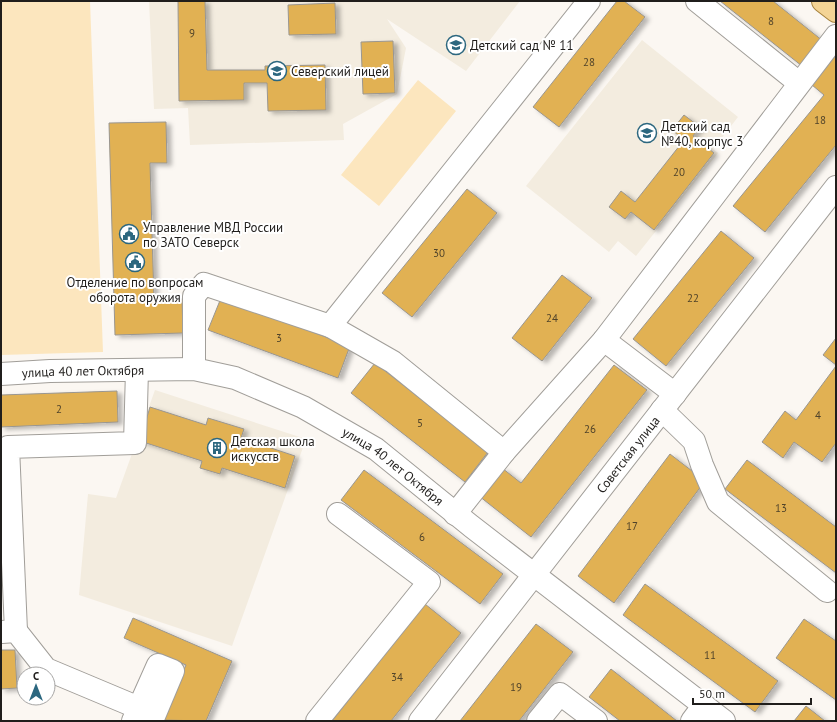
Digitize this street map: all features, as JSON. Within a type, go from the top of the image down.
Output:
[{"type":"main road","points":[[823,1],[836,11]]},
{"type":"street","points":[[330,326],[588,1]]},
{"type":"street","points":[[696,1],[799,83]]},
{"type":"street","points":[[455,514],[504,452],[604,340],[836,36]]},
{"type":"street","name":"Советская улица","points":[[420,721],[836,187]]},
{"type":"street","points":[[194,369],[194,296],[204,284],[330,326],[393,362],[504,452]]},
{"type":"street","points":[[604,340],[668,402],[694,441],[702,465],[718,502],[827,591]]},
{"type":"street","name":"улица 40 лет Октября","points":[[1,374],[194,369],[235,378],[303,407],[376,449],[455,514],[534,574],[698,713],[724,721]]},
{"type":"street","points":[[137,370],[135,443],[8,446],[8,632],[46,669],[142,717]]},
{"type":"street","points":[[318,721],[429,582],[338,514]]},
{"type":"street","points":[[538,721],[560,694],[596,721]]},
{"type":"shaded area","points":[[1,1],[90,1],[103,352],[1,355]]},
{"type":"shaded area","name":"Северский лицей","points":[[149,1],[520,1],[466,71],[387,19],[406,48],[397,94],[343,124],[344,140],[190,145],[188,108],[154,109]]},
{"type":"shaded area","name":"Детский сад №40, корпус 3","points":[[642,40],[738,117],[713,149],[718,153],[636,256],[618,241],[609,252],[526,186]]},
{"type":"shaded area","points":[[418,80],[456,111],[379,206],[341,175]]},
{"type":"shaded area","points":[[155,390],[306,439],[232,646],[79,595],[88,494],[116,498]]},
{"type":"building","points":[[178,1],[205,1],[207,70],[265,70],[265,66],[325,65],[326,110],[268,111],[267,83],[244,83],[244,100],[179,101]]},
{"type":"building","points":[[617,1],[624,1],[645,17],[559,127],[533,107]]},
{"type":"building","points":[[720,1],[773,1],[823,41],[802,66]]},
{"type":"building","points":[[335,3],[336,34],[289,35],[288,5]]},
{"type":"building","points":[[393,41],[395,93],[363,94],[361,42]]},
{"type":"building","points":[[836,55],[836,145],[765,232],[733,206],[824,95],[812,85]]},
{"type":"building","points":[[684,115],[700,127],[693,136],[714,153],[654,230],[631,212],[625,219],[609,207],[621,191],[635,202],[684,140],[672,130]]},
{"type":"building","points":[[166,122],[167,163],[150,163],[154,300],[182,299],[183,333],[115,335],[109,123]]},
{"type":"building","points":[[467,189],[497,213],[412,317],[382,293]]},
{"type":"building","points":[[721,231],[754,258],[666,366],[633,339]]},
{"type":"building","points":[[562,275],[592,298],[542,361],[512,338]]},
{"type":"building","points":[[221,298],[350,346],[338,378],[208,330]]},
{"type":"building","points":[[836,338],[836,365],[823,355]]},
{"type":"building","points":[[375,363],[488,452],[465,482],[351,393]]},
{"type":"building","points":[[614,365],[647,390],[531,537],[479,496],[502,468],[521,483]]},
{"type":"building","points":[[836,366],[836,443],[822,462],[794,442],[783,458],[762,442],[785,411],[796,420]]},
{"type":"building","points":[[117,391],[118,422],[1,427],[1,395]]},
{"type":"building","name":"Детская школа искусств","points":[[150,407],[206,425],[208,418],[244,429],[241,438],[295,456],[285,488],[222,468],[220,474],[200,468],[202,461],[140,441]]},
{"type":"building","points":[[670,454],[705,481],[614,603],[578,576]]},
{"type":"building","points":[[747,460],[836,527],[836,573],[725,489]]},
{"type":"building","points":[[364,470],[503,574],[480,604],[341,500]]},
{"type":"building","points":[[645,584],[778,681],[755,712],[623,615]]},
{"type":"building","points":[[425,604],[461,633],[391,721],[332,721]]},
{"type":"building","points":[[133,618],[232,661],[206,721],[161,720],[186,665],[124,638]]},
{"type":"building","points":[[804,619],[836,641],[836,700],[776,658]]},
{"type":"building","points":[[536,624],[573,652],[519,721],[460,721]]},
{"type":"building","points":[[1,650],[15,650],[16,688],[1,689]]},
{"type":"building","points":[[611,669],[677,721],[620,721],[589,697]]},
{"type":"building","points":[[806,706],[825,721],[794,721]]},
{"type":"place","name":"Детский сад № 11","points":[[456,45]]},
{"type":"place","name":"Северский лицей","points":[[277,71]]},
{"type":"place","name":"Детский сад №40, корпус 3","points":[[647,133]]},
{"type":"place","name":"Управление МВД России по ЗАТО Северск","points":[[129,234]]},
{"type":"place","name":"Отделение по вопросам оборота оружия","points":[[135,262]]},
{"type":"place","name":"Детская школа искусств","points":[[217,448]]}]
